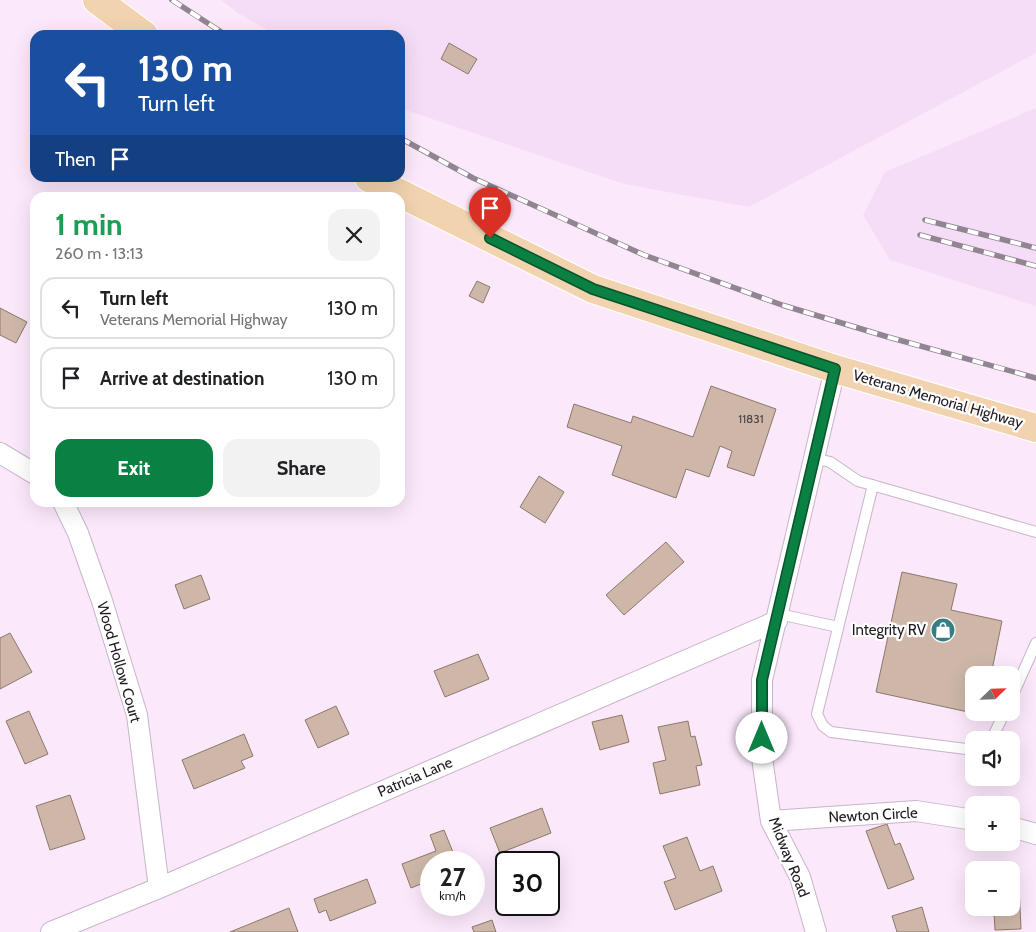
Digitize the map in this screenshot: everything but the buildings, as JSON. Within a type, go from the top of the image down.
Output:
[{"type":"main road","points":[[97,0],[137,30]]},
{"type":"main road","name":"Veterans Memorial Highway","points":[[377,182],[397,192]]},
{"type":"main road","name":"Veterans Memorial Highway","points":[[405,196],[593,289],[835,369],[1036,428]]},
{"type":"street","name":"Midway Road","points":[[816,932],[800,877],[771,821],[762,758],[762,680],[835,369]]},
{"type":"street","points":[[0,453],[30,471]]},
{"type":"street","name":"Wood Hollow Court","points":[[65,507],[78,533],[102,601],[137,715],[159,888]]},
{"type":"street","name":"Patricia Lane","points":[[51,932],[159,888],[778,617]]},
{"type":"street","name":"Newton Circle","points":[[771,821],[916,811],[965,819]]},
{"type":"street","points":[[1020,830],[1036,834]]},
{"type":"lane","points":[[814,458],[830,462],[858,480],[1036,532]]},
{"type":"lane","points":[[873,485],[817,714],[823,726],[831,732],[965,749]]},
{"type":"lane","points":[[778,617],[838,628]]},
{"type":"lane","points":[[1020,679],[1036,643]]},
{"type":"shaded area","points":[[221,0],[1036,0],[1036,53],[749,207],[624,184],[405,110],[405,30],[267,30],[238,13]]},
{"type":"shaded area","points":[[1036,108],[1036,306],[890,260],[863,215],[885,172]]},
{"type":"railway","points":[[172,0],[218,30]]},
{"type":"railway","points":[[405,141],[473,178],[644,255],[782,305],[1036,378]]},
{"type":"railway","points":[[925,220],[1036,248]]},
{"type":"railway","points":[[920,235],[1036,266]]},
{"type":"place","name":"Integrity RV","points":[[943,630]]},
{"type":"route","points":[[490,238],[593,289],[835,369],[762,680],[762,738]]}]
